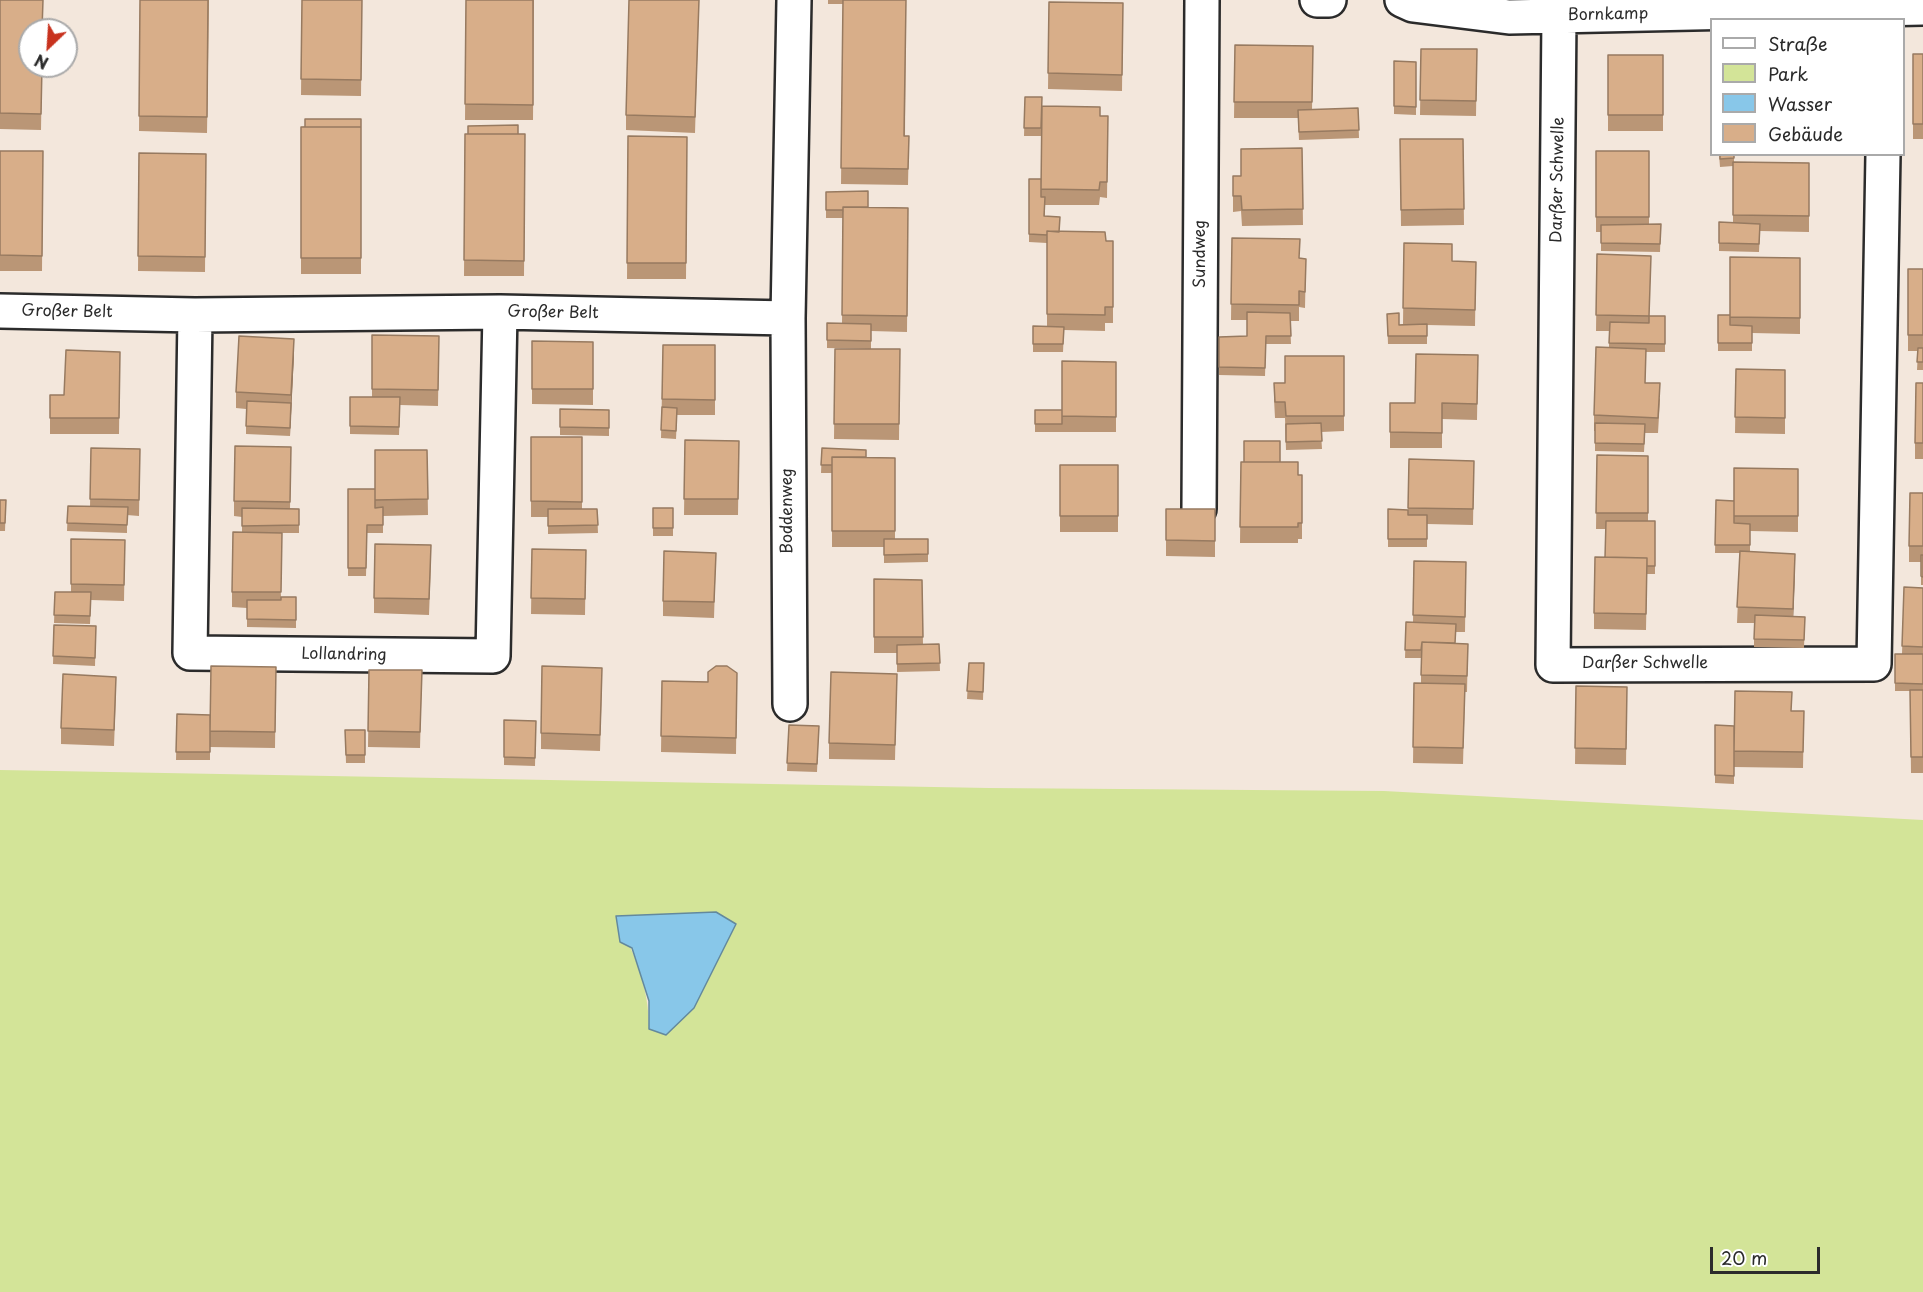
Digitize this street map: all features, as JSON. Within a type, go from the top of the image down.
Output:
[{"type":"street","points":[[788,318],[794,0]]},
{"type":"street","name":"Sundweg","points":[[1199,509],[1202,0]]},
{"type":"street","points":[[1317,0],[1329,0]]},
{"type":"street","name":"Bornkamp","points":[[1402,0],[1413,5],[1509,17],[1885,15],[1923,8]]},
{"type":"street","name":"Darßer Schwelle","points":[[1559,16],[1553,664],[1874,664],[1883,156]]},
{"type":"street","name":"Großer Belt","points":[[0,311],[195,315],[500,312],[788,318]]},
{"type":"street","name":"Lollandring","points":[[195,315],[190,653],[493,656],[500,312]]},
{"type":"street","name":"Boddenweg","points":[[788,318],[790,704]]},
{"type":"green space","points":[[0,770],[989,788],[1384,791],[1923,820],[1923,1292],[0,1292]],"holes":[[[679,914],[736,924],[694,1008],[649,1029],[647,999],[640,971],[616,917]]]},
{"type":"water","points":[[716,912],[736,924],[694,1008],[666,1035],[649,1029],[649,1001],[632,948],[620,942],[616,916]]},
{"type":"building","points":[[0,0],[43,0],[42,18],[18,18],[18,78],[42,78],[41,114],[0,113]]},
{"type":"building","points":[[140,0],[208,0],[207,117],[139,116]]},
{"type":"building","points":[[302,0],[362,0],[361,80],[301,79]]},
{"type":"building","points":[[466,0],[533,0],[533,105],[465,104]]},
{"type":"building","points":[[629,0],[699,0],[695,117],[626,115]]},
{"type":"building","points":[[843,0],[906,0],[904,136],[909,136],[908,169],[841,168]]},
{"type":"building","points":[[1049,2],[1123,3],[1122,75],[1048,73]]},
{"type":"building","points":[[1235,45],[1313,46],[1312,102],[1234,102]]},
{"type":"building","points":[[1421,49],[1477,49],[1476,101],[1420,100]]},
{"type":"building","points":[[1913,54],[1923,54],[1923,124],[1913,124]]},
{"type":"building","points":[[1608,55],[1663,55],[1663,115],[1608,115]]},
{"type":"building","points":[[1394,61],[1416,62],[1416,107],[1394,106]]},
{"type":"building","points":[[1025,97],[1042,97],[1041,128],[1024,128]]},
{"type":"building","points":[[1042,106],[1100,107],[1100,116],[1108,116],[1107,182],[1100,182],[1099,190],[1041,189]]},
{"type":"building","points":[[1358,108],[1359,130],[1299,132],[1298,110]]},
{"type":"building","points":[[305,119],[361,119],[361,127],[305,127]]},
{"type":"building","points":[[518,125],[518,134],[468,134],[468,126]]},
{"type":"building","points":[[301,127],[361,127],[361,258],[301,258]]},
{"type":"building","points":[[465,134],[525,134],[524,261],[464,260]]},
{"type":"building","points":[[628,136],[687,137],[686,263],[627,263]]},
{"type":"building","points":[[1400,139],[1463,139],[1464,209],[1401,210]]},
{"type":"building","points":[[1302,148],[1303,209],[1242,210],[1241,196],[1233,196],[1233,176],[1241,176],[1241,149]]},
{"type":"building","points":[[0,151],[43,151],[42,256],[0,255]]},
{"type":"building","points":[[1596,151],[1649,151],[1649,217],[1596,217]]},
{"type":"building","points":[[139,153],[206,154],[205,257],[138,256]]},
{"type":"building","points":[[1720,156],[1734,156],[1734,158],[1720,159]]},
{"type":"building","points":[[1733,162],[1809,163],[1809,216],[1733,215]]},
{"type":"building","points":[[1029,179],[1041,179],[1041,197],[1045,197],[1044,216],[1060,217],[1059,232],[1047,231],[1047,235],[1029,234]]},
{"type":"building","points":[[868,191],[868,207],[843,207],[843,210],[826,210],[826,192]]},
{"type":"building","points":[[843,207],[908,208],[907,316],[842,315]]},
{"type":"building","points":[[1719,222],[1760,224],[1759,244],[1719,243]]},
{"type":"building","points":[[1661,224],[1660,244],[1601,243],[1601,225]]},
{"type":"building","points":[[1047,231],[1105,232],[1106,241],[1113,241],[1113,307],[1105,307],[1105,315],[1047,314]]},
{"type":"building","points":[[1232,238],[1300,239],[1299,258],[1306,259],[1305,292],[1299,291],[1299,305],[1231,304]]},
{"type":"building","points":[[1404,243],[1452,244],[1452,261],[1476,262],[1475,310],[1403,308]]},
{"type":"building","points":[[1597,254],[1651,256],[1649,316],[1596,315]]},
{"type":"building","points":[[1730,257],[1800,258],[1800,318],[1730,317]]},
{"type":"building","points":[[1908,269],[1923,269],[1923,335],[1908,335]]},
{"type":"building","points":[[1247,312],[1290,313],[1291,336],[1266,336],[1265,368],[1219,367],[1219,337],[1247,336]]},
{"type":"building","points":[[1399,313],[1399,325],[1427,324],[1427,336],[1388,336],[1387,314]]},
{"type":"building","points":[[1718,315],[1730,315],[1730,325],[1752,326],[1752,343],[1718,343]]},
{"type":"building","points":[[1649,316],[1665,316],[1665,344],[1609,343],[1610,322],[1649,323]]},
{"type":"building","points":[[827,323],[871,324],[871,341],[827,340]]},
{"type":"building","points":[[1033,326],[1064,327],[1063,344],[1033,344]]},
{"type":"building","points":[[372,335],[439,336],[438,390],[372,389]]},
{"type":"building","points":[[239,336],[294,339],[291,395],[236,392]]},
{"type":"building","points":[[532,341],[593,342],[593,389],[532,389]]},
{"type":"building","points":[[663,345],[715,345],[715,400],[662,399]]},
{"type":"building","points":[[1596,347],[1646,349],[1645,383],[1660,383],[1658,418],[1594,415]]},
{"type":"building","points":[[1918,348],[1923,348],[1923,362],[1917,362]]},
{"type":"building","points":[[835,349],[900,349],[899,424],[834,424]]},
{"type":"building","points":[[66,350],[120,352],[119,418],[50,418],[50,395],[64,395]]},
{"type":"building","points":[[1416,354],[1478,355],[1477,404],[1442,403],[1442,433],[1390,432],[1390,403],[1415,403]]},
{"type":"building","points":[[1285,356],[1344,356],[1344,416],[1286,416],[1285,402],[1275,402],[1274,383],[1285,383]]},
{"type":"building","points":[[1062,361],[1116,362],[1116,417],[1062,416]]},
{"type":"building","points":[[1736,369],[1785,370],[1785,418],[1735,417]]},
{"type":"building","points":[[1916,383],[1923,383],[1923,443],[1915,443]]},
{"type":"building","points":[[350,397],[400,397],[399,427],[350,426]]},
{"type":"building","points":[[247,401],[291,403],[290,428],[246,426]]},
{"type":"building","points":[[662,407],[677,408],[676,431],[661,430]]},
{"type":"building","points":[[560,409],[609,410],[609,428],[560,427]]},
{"type":"building","points":[[1035,410],[1062,410],[1062,424],[1035,424]]},
{"type":"building","points":[[1321,423],[1322,441],[1286,442],[1286,424]]},
{"type":"building","points":[[1595,423],[1645,424],[1644,444],[1595,443]]},
{"type":"building","points":[[531,437],[582,437],[582,502],[531,501]]},
{"type":"building","points":[[685,440],[739,441],[738,499],[684,499]]},
{"type":"building","points":[[1244,441],[1280,441],[1280,462],[1244,462]]},
{"type":"building","points":[[235,446],[291,447],[290,502],[234,501]]},
{"type":"building","points":[[91,448],[140,449],[139,500],[90,499]]},
{"type":"building","points":[[822,448],[866,450],[866,457],[832,457],[832,465],[821,465]]},
{"type":"building","points":[[375,450],[427,450],[428,499],[375,500]]},
{"type":"building","points":[[1597,455],[1648,456],[1648,513],[1596,513]]},
{"type":"building","points":[[832,457],[895,458],[895,531],[832,531]]},
{"type":"building","points":[[1409,459],[1474,461],[1473,509],[1408,508]]},
{"type":"building","points":[[1241,462],[1298,462],[1298,475],[1302,475],[1302,523],[1298,523],[1298,527],[1240,527]]},
{"type":"building","points":[[1060,465],[1118,465],[1118,516],[1060,516]]},
{"type":"building","points":[[1734,468],[1798,469],[1798,516],[1734,516]]},
{"type":"building","points":[[348,489],[375,489],[375,508],[383,507],[383,525],[367,525],[366,568],[348,568]]},
{"type":"building","points":[[1910,493],[1923,493],[1923,546],[1909,546]]},
{"type":"building","points":[[0,500],[6,500],[5,523],[0,523]]},
{"type":"building","points":[[1716,500],[1734,501],[1734,523],[1750,524],[1750,545],[1715,545]]},
{"type":"building","points":[[68,506],[128,507],[127,525],[67,523]]},
{"type":"building","points":[[242,508],[299,509],[299,525],[242,526]]},
{"type":"building","points":[[653,508],[673,508],[673,528],[653,528]]},
{"type":"building","points":[[548,509],[597,509],[598,525],[548,526]]},
{"type":"building","points":[[1166,509],[1215,509],[1215,541],[1166,540]]},
{"type":"building","points":[[1388,509],[1408,510],[1408,515],[1427,515],[1427,539],[1388,539]]},
{"type":"building","points":[[1606,521],[1655,521],[1655,566],[1647,566],[1647,558],[1605,557]]},
{"type":"building","points":[[233,532],[282,533],[281,592],[232,592]]},
{"type":"building","points":[[71,539],[125,540],[124,585],[71,584]]},
{"type":"building","points":[[884,539],[928,539],[928,554],[884,555]]},
{"type":"building","points":[[375,544],[431,545],[429,599],[374,598]]},
{"type":"building","points":[[532,549],[586,550],[585,599],[531,598]]},
{"type":"building","points":[[664,551],[716,553],[714,602],[663,601]]},
{"type":"building","points":[[1740,551],[1795,554],[1793,609],[1737,607]]},
{"type":"building","points":[[1921,555],[1923,555],[1923,577],[1921,576]]},
{"type":"building","points":[[1595,557],[1647,558],[1646,614],[1594,613]]},
{"type":"building","points":[[1414,561],[1466,562],[1465,617],[1413,615]]},
{"type":"building","points":[[874,579],[922,580],[923,637],[874,637]]},
{"type":"building","points":[[1904,587],[1923,588],[1923,647],[1902,646]]},
{"type":"building","points":[[55,592],[91,592],[90,616],[54,615]]},
{"type":"building","points":[[281,597],[296,597],[296,620],[247,619],[247,600],[281,600]]},
{"type":"building","points":[[1755,615],[1805,617],[1804,640],[1754,639]]},
{"type":"building","points":[[1406,622],[1456,624],[1455,643],[1422,642],[1421,650],[1405,650]]},
{"type":"building","points":[[54,625],[96,626],[95,658],[53,656]]},
{"type":"building","points":[[1422,642],[1468,644],[1467,676],[1421,675]]},
{"type":"building","points":[[939,644],[940,663],[897,664],[897,645]]},
{"type":"building","points":[[1895,654],[1923,654],[1923,684],[1895,683]]},
{"type":"building","points":[[969,663],[984,663],[983,692],[967,691]]},
{"type":"building","points":[[211,666],[276,667],[275,732],[210,731]]},
{"type":"building","points":[[542,666],[602,668],[600,735],[541,733]]},
{"type":"building","points":[[716,666],[727,666],[737,673],[736,738],[661,736],[662,681],[708,682],[708,672]]},
{"type":"building","points":[[369,670],[422,670],[420,732],[368,731]]},
{"type":"building","points":[[831,672],[897,674],[895,745],[829,743]]},
{"type":"building","points":[[63,674],[116,677],[114,730],[61,728]]},
{"type":"building","points":[[1414,683],[1465,684],[1463,748],[1413,747]]},
{"type":"building","points":[[1576,686],[1627,687],[1626,749],[1575,748]]},
{"type":"building","points":[[1910,690],[1923,690],[1923,757],[1911,757]]},
{"type":"building","points":[[1735,691],[1792,692],[1791,711],[1804,711],[1803,752],[1734,751]]},
{"type":"building","points":[[177,714],[210,715],[210,752],[176,752]]},
{"type":"building","points":[[504,720],[536,721],[535,758],[504,757]]},
{"type":"building","points":[[789,725],[819,726],[817,764],[787,763]]},
{"type":"building","points":[[1715,725],[1734,726],[1734,776],[1715,775]]},
{"type":"building","points":[[345,730],[365,730],[365,755],[346,755]]}]
